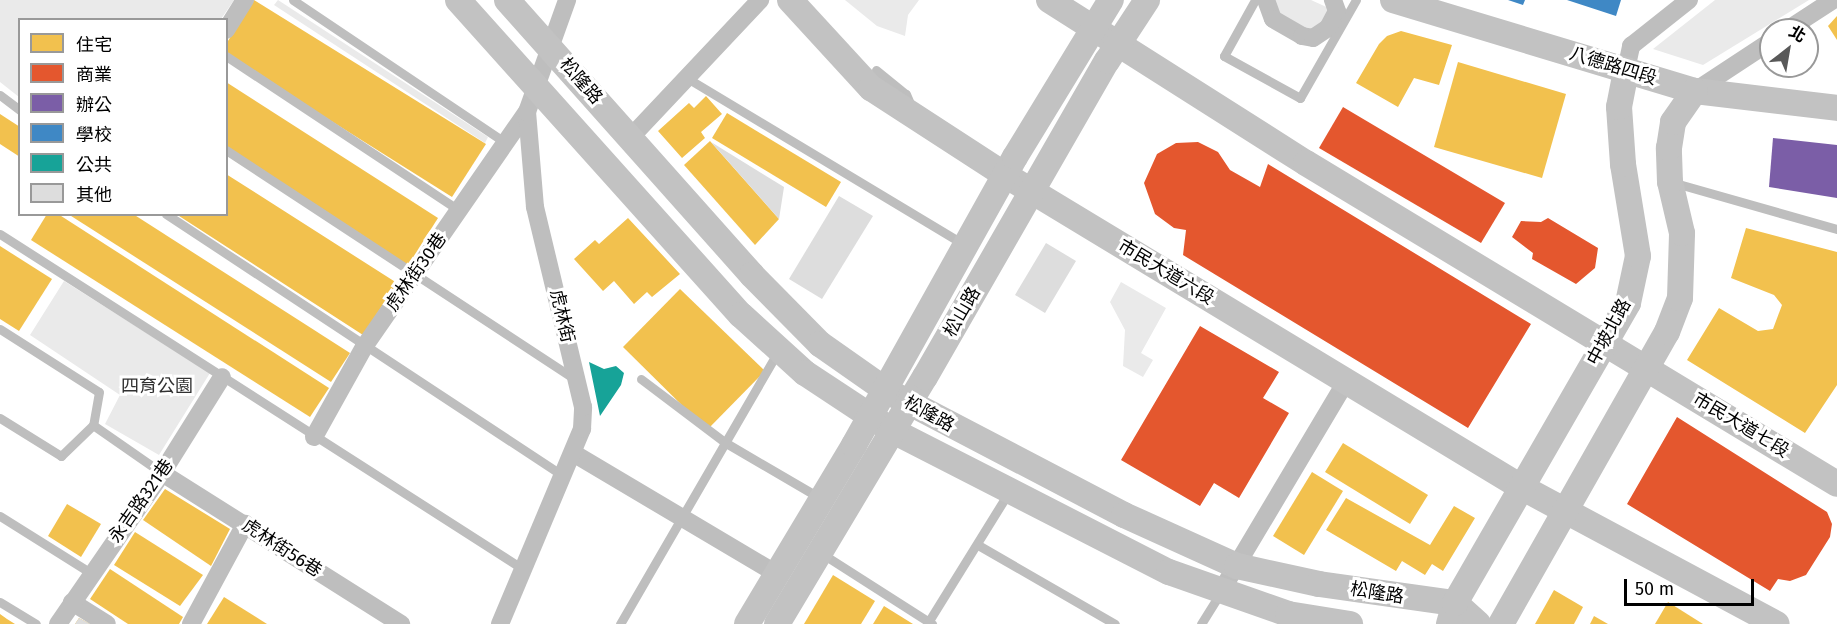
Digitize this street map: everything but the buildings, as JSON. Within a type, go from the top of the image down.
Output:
[{"type":"street","points":[[228,27],[245,0]]},
{"type":"street","name":"松隆路","points":[[458,0],[741,315],[805,373],[880,423],[1009,492],[1220,593],[1300,620],[1350,624]]},
{"type":"street","name":"松隆路","points":[[507,0],[752,275],[820,344],[885,389],[1124,515],[1237,566],[1452,614]]},
{"type":"street","name":"虎林街","points":[[500,624],[582,429],[584,407],[535,207],[527,112],[552,49],[567,0]]},
{"type":"street","points":[[630,138],[760,0]]},
{"type":"street","name":"市民大道六段","points":[[790,0],[871,88],[1005,175],[1566,513]]},
{"type":"street","points":[[1049,0],[1095,27],[1306,163],[1644,366]]},
{"type":"street","name":"松山路","points":[[777,624],[819,552],[880,423],[885,389],[1005,175],[1111,0]]},
{"type":"street","name":"松山路","points":[[747,624],[822,499],[880,423],[908,403],[1147,0]]},
{"type":"street","points":[[1266,0],[1273,19],[1313,38],[1328,28],[1337,11],[1333,0]]},
{"type":"street","name":"八德路四段","points":[[1388,0],[1695,91],[1837,108]]},
{"type":"street","name":"中坡北路","points":[[1452,614],[1521,487],[1628,303],[1638,256],[1623,164],[1619,107],[1626,70],[1631,46],[1689,0]]},
{"type":"street","points":[[1805,18],[1833,0]]},
{"type":"street","points":[[1500,624],[1566,513],[1644,366],[1666,332],[1680,298],[1682,233],[1670,182],[1673,122],[1695,91],[1759,49]]},
{"type":"street","name":"虎林街30巷","points":[[314,437],[364,347],[527,112]]},
{"type":"street","name":"市民大道七段","points":[[1644,366],[1837,484]]},
{"type":"street","name":"永吉路321巷","points":[[58,624],[162,473],[222,377]]},
{"type":"street","points":[[1220,593],[1346,382]]},
{"type":"street","points":[[573,453],[684,516],[777,574]]},
{"type":"street","name":"虎林街56巷","points":[[162,473],[400,624]]},
{"type":"street","points":[[1566,513],[1773,624]]},
{"type":"street","points":[[190,624],[245,524]]},
{"type":"street","points":[[72,602],[107,624]]},
{"type":"street","points":[[1452,614],[1478,624]]},
{"type":"lane","points":[[293,0],[506,143]]},
{"type":"lane","points":[[1255,0],[1224,56],[1300,98],[1356,0]]},
{"type":"lane","points":[[228,57],[459,210]]},
{"type":"lane","points":[[876,70],[906,94],[915,116]]},
{"type":"lane","points":[[687,78],[965,245]]},
{"type":"lane","points":[[0,95],[18,108]]},
{"type":"lane","points":[[228,151],[578,382]]},
{"type":"lane","points":[[1670,182],[1837,229]]},
{"type":"lane","points":[[169,216],[364,347],[563,476]]},
{"type":"lane","points":[[0,234],[523,569]]},
{"type":"lane","points":[[0,329],[99,392],[93,424],[61,456],[0,418]]},
{"type":"lane","points":[[620,624],[779,349]]},
{"type":"lane","points":[[641,379],[726,443],[822,499]]},
{"type":"lane","points":[[93,424],[162,473]]},
{"type":"lane","points":[[819,552],[929,623],[1009,492]]},
{"type":"lane","points":[[0,516],[91,573]]},
{"type":"lane","points":[[978,545],[1115,624]]},
{"type":"lane","points":[[1201,624],[1220,593]]},
{"type":"lane","points":[[0,602],[36,624]]},
{"type":"green space","points":[[0,0],[234,0],[222,18],[18,18],[18,96],[0,82]]},
{"type":"green space","points":[[278,0],[488,137],[485,143],[274,5]]},
{"type":"green space","points":[[845,0],[919,0],[908,15],[905,36],[877,26]]},
{"type":"green space","points":[[1273,0],[1311,0],[1333,10],[1312,32],[1275,14]]},
{"type":"green space","points":[[1715,0],[1809,0],[1780,18],[1759,18],[1759,31],[1703,65],[1653,49]]},
{"type":"green space","name":"四育公園","points":[[64,281],[210,373],[159,455],[105,424],[120,395],[30,335]]},
{"type":"green space","points":[[1121,282],[1166,308],[1141,353],[1153,360],[1143,377],[1123,366],[1125,330],[1110,302]]}]
